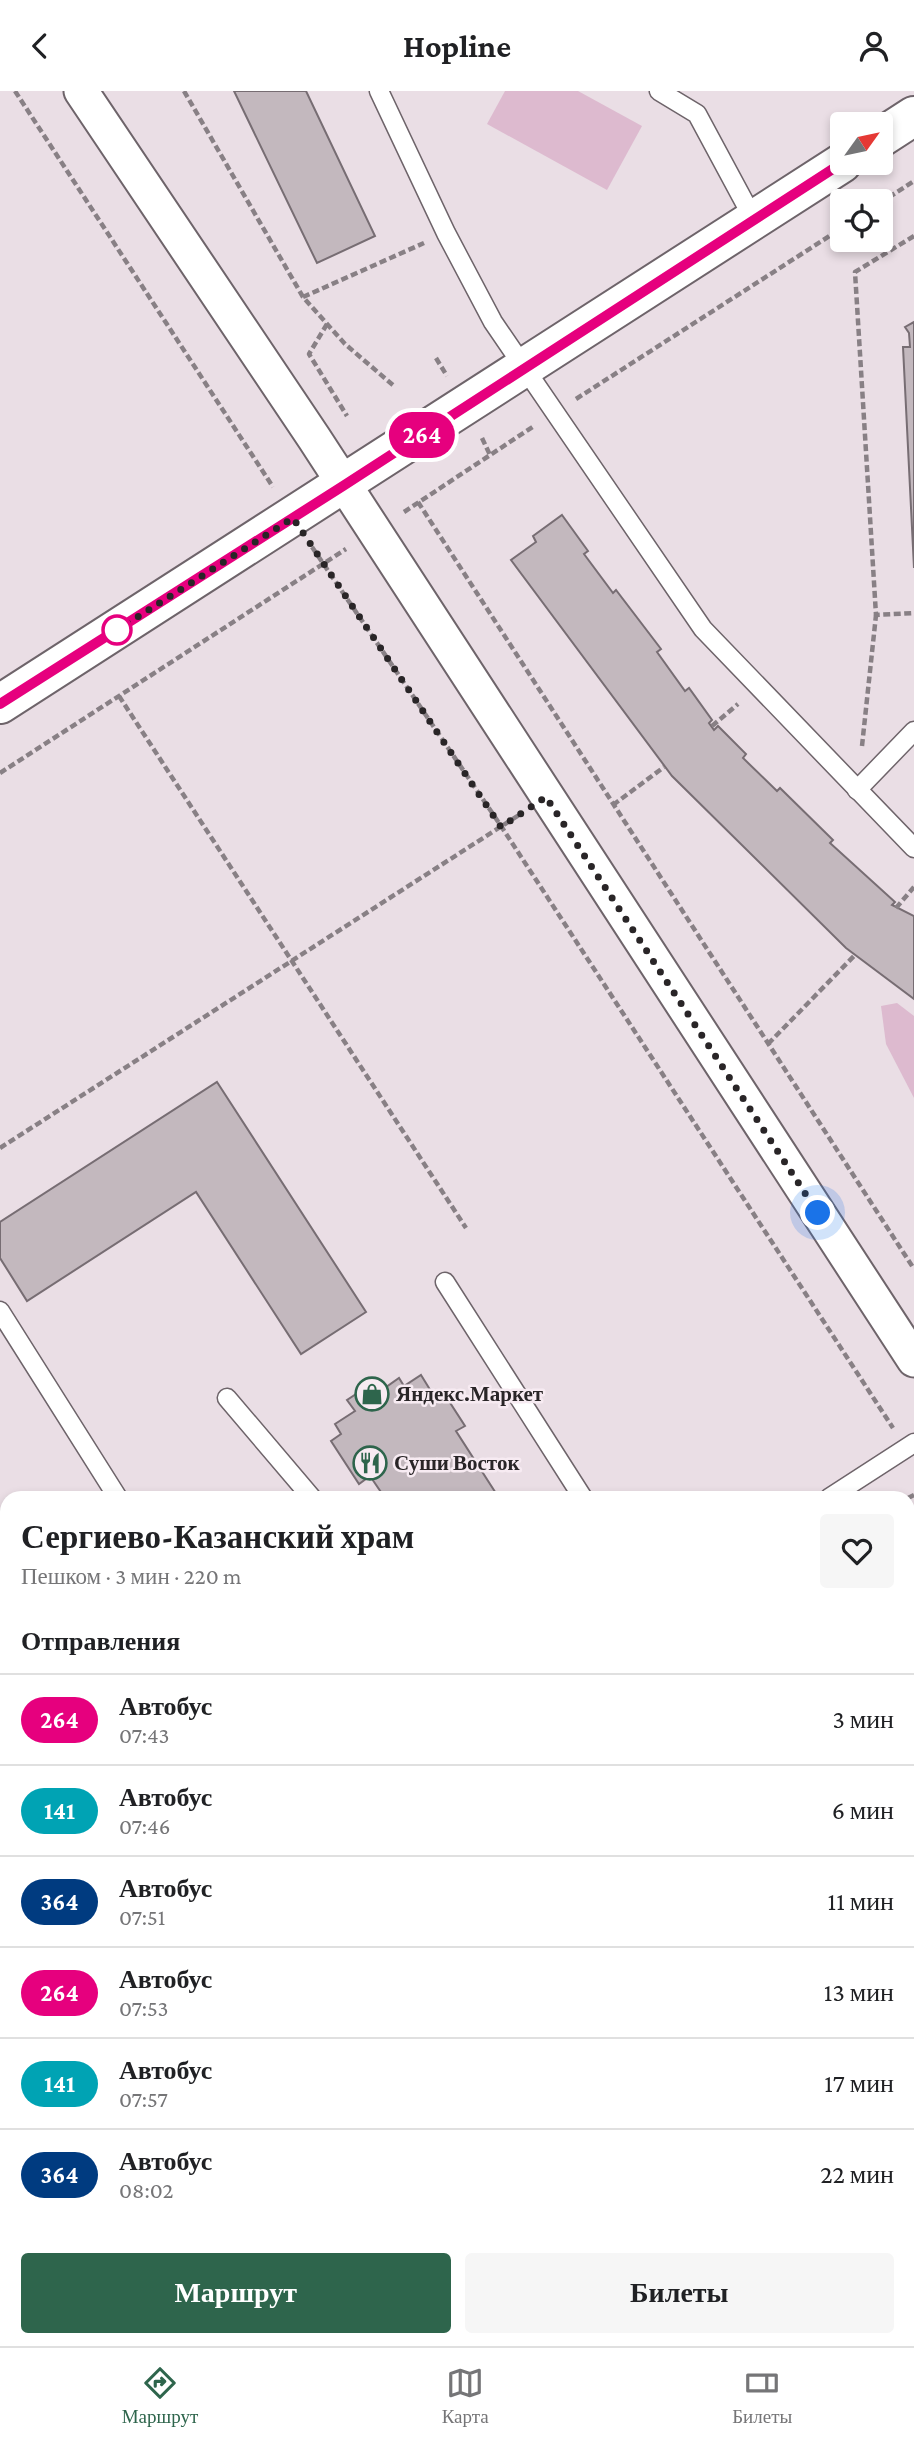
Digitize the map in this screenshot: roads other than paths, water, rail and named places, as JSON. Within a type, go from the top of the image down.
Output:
[{"type":"street","points":[[81,91],[912,1353]]},
{"type":"street","points":[[893,130],[914,116]]},
{"type":"street","points":[[0,704],[830,171]]},
{"type":"lane","points":[[379,91],[446,233],[493,322],[703,629],[756,688],[914,848]]},
{"type":"lane","points":[[659,91],[697,114],[754,220]]},
{"type":"lane","points":[[857,790],[914,731]]},
{"type":"lane","points":[[445,1282],[579,1491]]},
{"type":"lane","points":[[0,1311],[114,1491]]},
{"type":"lane","points":[[227,1398],[306,1491]]},
{"type":"lane","points":[[840,1491],[910,1446]]},
{"type":"place","name":"Яндекс.Маркет","points":[[372,1394]]},
{"type":"place","name":"Суши Восток","points":[[370,1463]]}]
